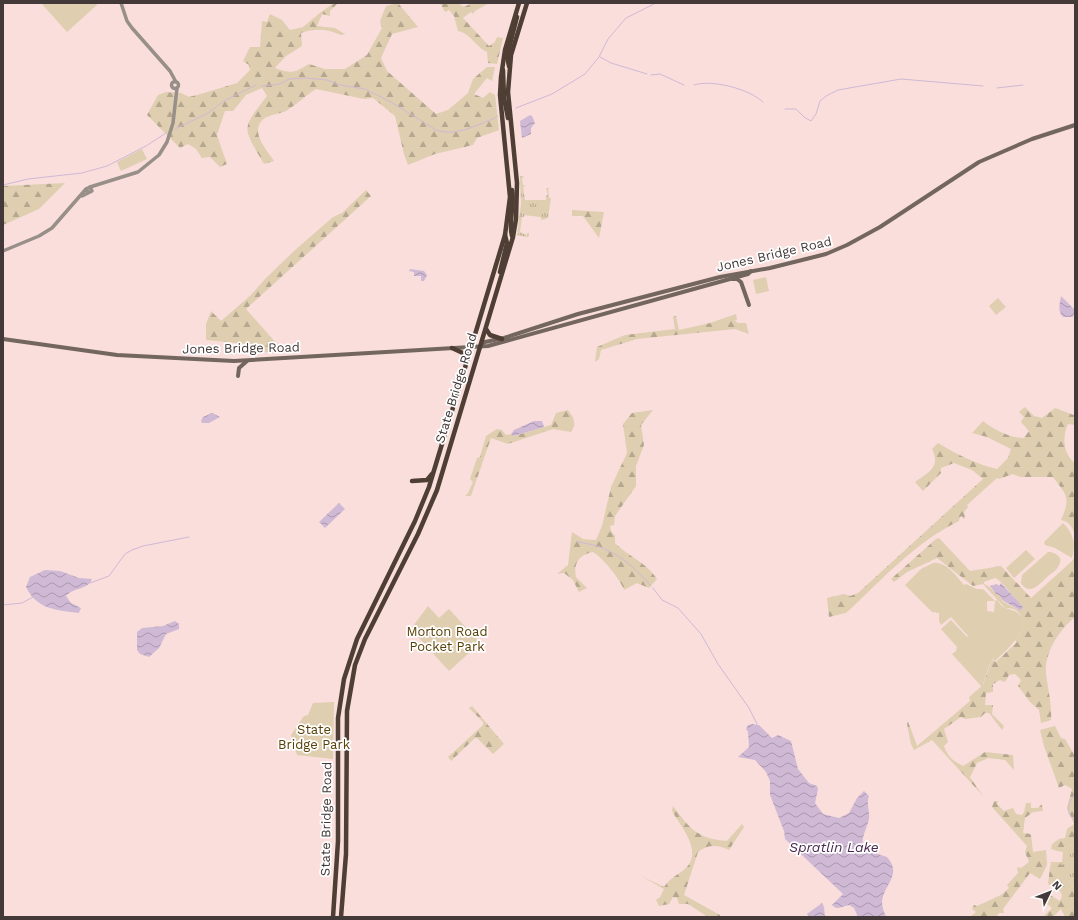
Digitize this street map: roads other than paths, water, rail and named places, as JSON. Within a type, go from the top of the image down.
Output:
[{"type":"highway","name":"State Bridge Road","points":[[341,917],[346,854],[347,711],[356,665],[365,639],[418,534],[437,490],[512,237],[518,201],[508,92],[511,55],[527,3]]},
{"type":"highway","name":"State Bridge Road","points":[[333,917],[338,834],[338,718],[344,679],[357,639],[430,487],[505,236],[510,197],[500,95],[504,50],[518,4]]},
{"type":"highway","points":[[510,68],[507,56],[515,26],[518,4]]},
{"type":"highway","points":[[502,66],[506,108],[511,127]]},
{"type":"highway","points":[[509,175],[514,198],[510,229],[512,237]]},
{"type":"highway","points":[[498,288],[501,262],[507,243],[505,236]]},
{"type":"highway","points":[[486,328],[490,335],[502,339]]},
{"type":"highway","points":[[474,339],[481,345]]},
{"type":"highway","points":[[452,348],[465,354],[467,363]]},
{"type":"highway","name":"State Bridge Road","points":[[412,481],[430,478],[436,458],[440,454]]},
{"type":"highway","name":"State Bridge Road","points":[[346,766],[349,740]]},
{"type":"main road","name":"Jones Bridge Road","points":[[3,339],[124,356],[247,360],[481,345],[488,346],[533,334],[588,312],[720,276],[751,271],[826,254],[848,245],[880,227],[978,162],[1032,139],[1074,125]]},
{"type":"main road","name":"Jones Bridge Road","points":[[481,345],[485,342],[502,339],[555,324],[602,314],[744,275],[751,271]]},
{"type":"main road","points":[[709,284],[737,279],[741,282],[750,305]]},
{"type":"main road","points":[[238,376],[239,368],[247,360]]},
{"type":"street","points":[[3,251],[39,236],[52,228],[79,198],[89,190],[96,186],[138,172],[154,160],[163,149],[174,122],[176,102],[174,83],[166,66],[127,21],[121,3]]},
{"type":"street","points":[[174,83],[178,84],[175,88]]},
{"type":"water","points":[[530,115],[535,123],[531,128],[531,134],[522,138],[520,121]]},
{"type":"water","points":[[410,269],[424,271],[427,275],[424,281],[421,281],[421,276],[414,276],[414,272],[409,271]]},
{"type":"water","points":[[1061,296],[1075,310],[1073,317],[1063,317],[1061,314],[1059,306]]},
{"type":"water","points":[[212,413],[220,417],[209,423],[202,423],[201,421],[203,417]]},
{"type":"water","points":[[534,421],[542,421],[544,427],[514,436],[511,434],[514,430]]},
{"type":"water","points":[[339,503],[345,509],[325,528],[319,522]]},
{"type":"water","points":[[45,570],[60,571],[79,578],[92,579],[90,583],[84,587],[69,593],[66,596],[71,603],[81,608],[79,613],[48,608],[42,605],[31,595],[26,587],[30,577]]},
{"type":"water","points":[[1001,583],[1023,607],[1021,611],[1002,600],[990,586],[997,584],[999,586]]},
{"type":"water","points":[[175,621],[179,624],[179,629],[166,634],[159,648],[149,657],[140,654],[137,650],[137,632],[142,628],[163,626]]},
{"type":"water","name":"Spratlin Lake","points":[[748,725],[759,725],[772,738],[778,735],[791,741],[798,769],[809,783],[817,786],[818,789],[815,803],[823,814],[839,818],[849,813],[857,798],[864,791],[869,796],[869,819],[863,836],[863,847],[866,850],[887,857],[893,869],[893,875],[885,890],[882,902],[886,917],[858,917],[854,908],[849,905],[838,908],[834,907],[832,905],[843,894],[785,839],[784,831],[770,795],[770,781],[766,772],[755,760],[738,757],[749,747],[748,732],[746,729]]},
{"type":"water","points":[[822,903],[825,917],[809,916],[807,914]]},
{"type":"waterway","points":[[516,108],[552,94],[585,74],[599,57],[608,39],[626,18],[656,3]]},
{"type":"waterway","points":[[600,57],[611,63],[647,74]]},
{"type":"waterway","points":[[651,75],[660,74],[684,85]]},
{"type":"waterway","points":[[261,86],[280,84],[289,79],[306,78],[327,80],[340,85],[365,89],[391,102],[436,130],[444,132],[459,131],[474,127],[495,118]]},
{"type":"waterway","points":[[785,109],[796,109],[804,117],[811,121],[816,114],[820,101],[838,90],[901,79],[983,86]]},
{"type":"waterway","points":[[694,85],[710,83],[730,86],[749,93],[763,102]]},
{"type":"waterway","points":[[175,129],[208,113],[224,101],[256,85]]},
{"type":"waterway","points":[[997,88],[1023,85]]},
{"type":"waterway","points":[[3,185],[28,179],[82,173],[107,166],[146,146],[166,133]]},
{"type":"waterway","points":[[90,583],[109,576],[125,554],[132,550],[143,546],[189,537]]},
{"type":"waterway","points":[[577,542],[599,547],[618,556],[635,569],[651,586]]},
{"type":"waterway","points":[[653,588],[662,600],[678,608],[701,634],[718,664],[749,708],[757,724]]},
{"type":"waterway","points":[[3,605],[22,603],[33,597]]},
{"type":"waterway","points":[[1075,794],[1068,808],[1070,815],[1075,821]]},
{"type":"park label","name":"Morton Road Pocket Park","points":[[447,638]]},
{"type":"park label","name":"State Bridge Park","points":[[314,736]]}]
